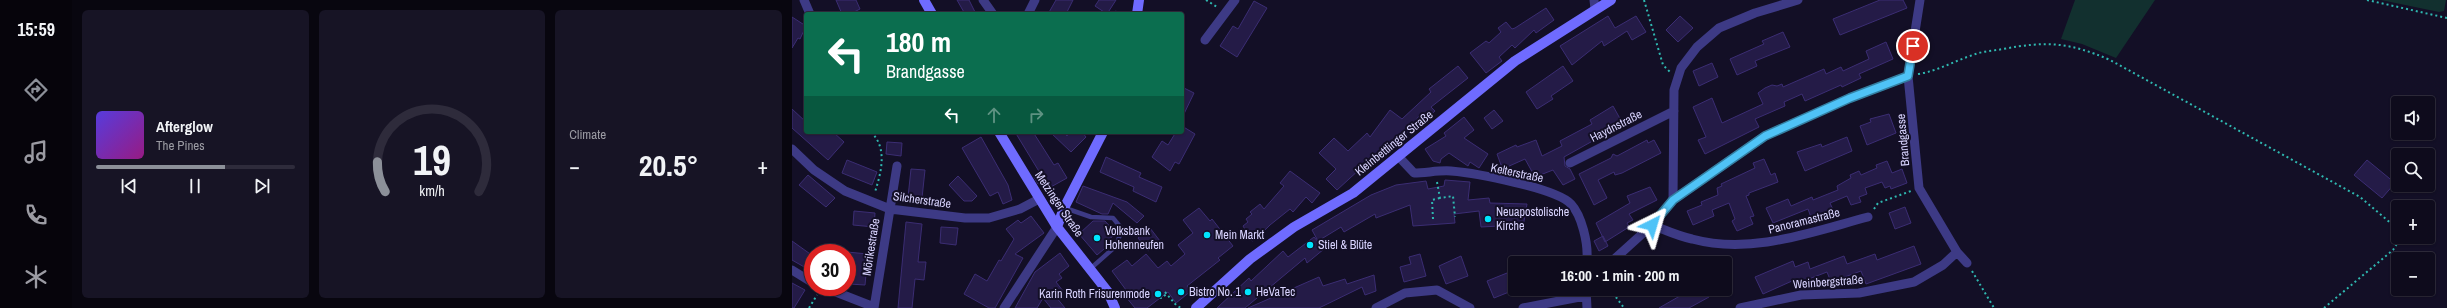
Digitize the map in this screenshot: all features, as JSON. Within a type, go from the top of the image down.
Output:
[{"type":"street","points":[[804,0],[809,12]]},
{"type":"street","points":[[924,0],[931,12]]},
{"type":"street","points":[[983,0],[992,12]]},
{"type":"street","points":[[1029,12],[1035,0]]},
{"type":"street","points":[[1137,12],[1139,0]]},
{"type":"street","points":[[1205,40],[1235,0]]},
{"type":"street","name":"Kleinbettlinger Straße","points":[[1196,308],[1250,259],[1294,227],[1353,193],[1516,61],[1594,4],[1611,0]]},
{"type":"street","points":[[1673,200],[1674,90],[1681,68],[1697,47],[1719,28],[1755,13],[1798,0]]},
{"type":"street","name":"Brandgasse","points":[[1920,0],[1908,76],[1919,188],[1957,252],[1967,263]]},
{"type":"street","points":[[1618,256],[1652,225],[1673,200],[1765,136],[1850,98],[1908,76]]},
{"type":"street","name":"Haydnstraße","points":[[1570,163],[1674,111]]},
{"type":"street","name":"Metzinger Straße","points":[[1000,134],[1057,227],[1108,292],[1115,308]]},
{"type":"street","points":[[1004,308],[1057,227],[1064,208],[1102,134]]},
{"type":"street","name":"Silcherstraße","points":[[792,149],[814,170],[845,191],[890,209],[965,218],[989,218],[1020,209],[1039,199]]},
{"type":"street","name":"Kelterstraße","points":[[1398,156],[1414,173],[1450,171],[1523,184],[1560,196],[1571,204],[1578,215],[1588,250],[1587,256]]},
{"type":"street","name":"Mörikestraße","points":[[874,307],[897,166]]},
{"type":"street","name":"Panoramastraße","points":[[1652,225],[1693,240],[1741,245],[1781,241],[1868,217]]},
{"type":"street","name":"Weinbergstraße","points":[[1740,308],[1801,295],[1859,293],[1914,282],[1943,265],[1957,252]]},
{"type":"street","points":[[792,270],[804,277]]},
{"type":"street","points":[[1376,308],[1405,293],[1437,290],[1470,308]]},
{"type":"street","points":[[839,296],[874,307]]},
{"type":"street","points":[[1523,308],[1570,296]]},
{"type":"street","points":[[1586,296],[1587,308]]},
{"type":"lane","points":[[1064,208],[1091,217],[1113,218],[1122,229],[1116,246],[1090,269]]},
{"type":"path","points":[[1644,0],[1663,65],[1677,81]]},
{"type":"path","points":[[2367,0],[2447,18]]},
{"type":"path","points":[[1908,76],[1932,72],[1973,54],[2020,46],[2054,43],[2085,49],[2110,60],[2360,197],[2391,223]]},
{"type":"path","points":[[874,134],[876,136],[883,157],[882,172],[875,192],[881,196],[880,204]]},
{"type":"path","points":[[1436,172],[1440,198]]},
{"type":"path","points":[[1868,217],[1878,203],[1919,188]]},
{"type":"path","points":[[1433,219],[1432,200],[1453,196],[1456,217]]},
{"type":"path","points":[[2324,308],[2393,250],[2397,244]]},
{"type":"path","points":[[1967,263],[1994,308]]},
{"type":"path","points":[[1160,296],[1161,298],[1168,294],[1176,306],[1181,308]]},
{"type":"path","points":[[809,308],[816,296]]},
{"type":"path","points":[[1615,296],[1624,308]]},
{"type":"green space","points":[[2075,0],[2155,0],[2116,58],[2082,44],[2061,39]]},
{"type":"green space","points":[[2381,0],[2446,0],[2444,11],[2439,12]]},
{"type":"building","points":[[836,0],[856,0],[860,9],[854,12],[841,12]]},
{"type":"building","points":[[957,0],[969,0],[975,12],[964,12]]},
{"type":"building","points":[[1056,0],[1073,0],[1067,12],[1049,12]]},
{"type":"building","points":[[1099,0],[1116,0],[1108,12],[1104,12],[1095,6]]},
{"type":"building","points":[[1880,0],[1903,0],[1907,8],[1840,35],[1833,19]]},
{"type":"building","points":[[1254,1],[1267,8],[1237,57],[1220,46],[1233,26],[1238,29]]},
{"type":"building","points":[[1546,8],[1554,20],[1536,33],[1534,30],[1515,48],[1512,45],[1499,57],[1502,61],[1486,73],[1470,53],[1486,41],[1489,43],[1501,32],[1498,28],[1506,22],[1512,29],[1515,28]]},
{"type":"building","points":[[1608,16],[1615,28],[1636,16],[1646,32],[1632,40],[1627,31],[1604,46],[1602,41],[1572,65],[1560,46]]},
{"type":"building","points":[[1680,16],[1693,28],[1678,42],[1666,30]]},
{"type":"building","points":[[792,17],[804,25],[804,30],[800,39],[798,38],[792,48]]},
{"type":"building","points":[[1783,32],[1790,47],[1755,61],[1757,66],[1737,75],[1730,59],[1764,44],[1762,41]]},
{"type":"building","points":[[1886,42],[1893,59],[1859,74],[1861,78],[1842,87],[1841,85],[1805,101],[1802,94],[1784,102],[1785,106],[1755,119],[1759,127],[1705,154],[1698,140],[1706,137],[1693,107],[1712,98],[1722,123],[1763,104],[1758,93],[1765,88],[1772,85],[1777,86],[1782,84],[1783,87],[1824,69],[1826,74],[1841,67],[1843,71],[1869,59],[1866,51]]},
{"type":"building","points":[[1712,63],[1718,77],[1699,86],[1693,71]]},
{"type":"building","points":[[1458,66],[1468,78],[1431,107],[1435,111],[1424,121],[1419,116],[1403,138],[1365,173],[1361,168],[1337,190],[1326,179],[1336,169],[1319,153],[1334,138],[1348,151],[1367,133],[1370,137],[1390,110],[1402,119],[1431,92],[1429,89]]},
{"type":"building","points":[[1563,66],[1573,81],[1551,96],[1553,99],[1537,109],[1526,92]]},
{"type":"building","points":[[1184,88],[1194,93],[1184,114]]},
{"type":"building","points":[[1613,106],[1623,124],[1564,157],[1565,166],[1570,169],[1575,179],[1563,185],[1553,170],[1535,177],[1525,159],[1507,167],[1501,165],[1497,154],[1516,145],[1517,147],[1536,140],[1542,156],[1562,146],[1560,141],[1592,124],[1590,120]]},
{"type":"building","points":[[792,109],[804,120],[804,134],[835,134],[844,142],[828,160],[792,128]]},
{"type":"building","points":[[1494,110],[1503,121],[1492,129],[1484,118]]},
{"type":"building","points":[[1889,114],[1896,133],[1867,145],[1860,126],[1871,122],[1870,119]]},
{"type":"building","points":[[1464,117],[1474,130],[1464,138],[1488,154],[1479,168],[1470,162],[1468,166],[1449,153],[1441,159],[1440,163],[1433,161],[1425,149],[1446,136],[1444,133]]},
{"type":"building","points":[[1184,127],[1195,134],[1179,164],[1175,162],[1170,171],[1152,157],[1162,141],[1168,145],[1175,134],[1184,134]]},
{"type":"building","points":[[1016,134],[1034,134],[1054,165],[1058,163],[1067,178],[1049,188],[1045,181],[1038,184],[1034,177],[1040,173]]},
{"type":"building","points":[[1052,134],[1065,134],[1067,136],[1068,134],[1084,134],[1086,137],[1071,152]]},
{"type":"building","points":[[981,137],[1008,185],[1012,200],[1003,204],[998,192],[990,196],[962,148]]},
{"type":"building","points":[[1847,137],[1852,151],[1805,171],[1797,152],[1821,144],[1822,147]]},
{"type":"building","points":[[1647,140],[1648,143],[1654,140],[1661,153],[1622,173],[1615,175],[1614,172],[1598,180],[1607,198],[1594,205],[1579,174],[1611,158],[1613,154],[1617,156]]},
{"type":"building","points":[[887,142],[902,143],[901,156],[886,154]]},
{"type":"building","points":[[1106,157],[1141,173],[1139,177],[1162,187],[1156,202],[1133,191],[1134,187],[1100,172]]},
{"type":"building","points":[[1764,159],[1771,175],[1775,173],[1778,182],[1749,193],[1749,195],[1746,196],[1754,216],[1750,217],[1753,224],[1737,231],[1732,221],[1735,219],[1729,203],[1712,210],[1714,216],[1693,225],[1687,211],[1702,205],[1701,202],[1718,195],[1717,188],[1722,186],[1721,184],[1755,168],[1753,163]]},
{"type":"building","points":[[847,160],[877,172],[872,185],[842,173]]},
{"type":"building","points":[[2367,160],[2391,180],[2391,188],[2382,198],[2354,175]]},
{"type":"building","points":[[1887,161],[1892,173],[1902,169],[1907,183],[1891,189],[1890,186],[1885,188],[1882,182],[1865,188],[1867,194],[1859,197],[1861,202],[1851,205],[1847,196],[1830,203],[1834,212],[1812,220],[1808,209],[1773,223],[1766,208],[1788,199],[1791,206],[1812,197],[1813,200],[1838,190],[1837,186],[1851,178],[1850,175],[1859,171],[1861,175],[1877,168],[1876,165]]},
{"type":"building","points":[[911,169],[925,170],[922,198],[908,197]]},
{"type":"building","points":[[1290,171],[1320,193],[1312,203],[1306,197],[1293,212],[1290,209],[1270,225],[1262,233],[1263,235],[1252,241],[1243,226],[1248,222],[1246,219],[1252,214],[1250,212],[1260,204],[1264,209],[1284,186],[1280,183]]},
{"type":"building","points":[[808,175],[835,198],[826,207],[799,185]]},
{"type":"building","points":[[958,176],[977,196],[972,201],[964,201],[949,185]]},
{"type":"building","points":[[1445,180],[1470,182],[1468,200],[1489,198],[1490,203],[1527,204],[1523,227],[1481,227],[1479,211],[1454,214],[1455,223],[1413,226],[1410,205],[1376,218],[1375,214],[1344,232],[1341,227],[1318,241],[1312,230],[1371,195],[1396,185],[1426,181],[1428,189],[1444,186]]},
{"type":"building","points":[[1083,186],[1127,202],[1144,216],[1137,223],[1113,203],[1108,214],[1102,214],[1076,202]]},
{"type":"building","points":[[1650,187],[1657,200],[1629,214],[1633,220],[1627,223],[1629,227],[1605,242],[1596,223],[1630,203],[1627,196]]},
{"type":"building","points":[[1905,207],[1911,223],[1895,229],[1889,213]]},
{"type":"building","points":[[1199,208],[1210,221],[1212,219],[1233,246],[1218,258],[1220,260],[1187,286],[1191,291],[1176,303],[1168,292],[1147,308],[1135,308],[1126,297],[1129,294],[1112,271],[1127,260],[1132,266],[1146,254],[1158,268],[1167,261],[1171,266],[1185,254],[1178,245],[1193,233],[1183,220]]},
{"type":"building","points":[[854,211],[875,213],[874,227],[853,225]]},
{"type":"building","points":[[1031,216],[1044,233],[1015,254],[1023,258],[995,308],[989,308],[964,294],[975,274],[987,281],[999,260],[1001,261],[1014,239],[1006,229],[1018,220],[1021,223]]},
{"type":"building","name":"Volksbank Hohenneufen","points":[[1093,221],[1105,221],[1114,231],[1113,236],[1108,240],[1111,243],[1097,255],[1079,234]]},
{"type":"building","points":[[906,222],[922,224],[918,262],[926,262],[924,280],[915,279],[912,308],[898,308]]},
{"type":"building","points":[[941,227],[958,228],[956,245],[940,243]]},
{"type":"building","points":[[1150,228],[1160,241],[1148,251],[1138,238]]},
{"type":"building","points":[[1603,236],[1608,246],[1599,251],[1594,241]]},
{"type":"building","points":[[1314,237],[1324,249],[1307,263],[1305,258],[1245,308],[1217,308],[1249,278],[1251,281],[1283,251],[1288,257]]},
{"type":"building","points":[[792,241],[804,250],[804,267],[792,260]]},
{"type":"building","points":[[1914,246],[1921,264],[1866,284],[1861,271],[1831,282],[1827,272],[1793,285],[1792,281],[1763,294],[1755,277],[1793,261],[1795,267],[1808,262],[1810,269],[1844,256],[1847,264],[1875,254],[1877,260]]},
{"type":"building","points":[[856,253],[868,254],[865,285],[856,284]]},
{"type":"building","points":[[1060,253],[1069,266],[1059,274],[1062,278],[1056,282],[1063,291],[1056,297],[1065,308],[1051,308],[1043,298],[1037,308],[1015,308],[1035,272]]},
{"type":"building","points":[[1420,254],[1426,276],[1404,282],[1400,267],[1411,264],[1409,257]]},
{"type":"building","points":[[1461,256],[1468,276],[1446,284],[1439,266]]},
{"type":"building","points":[[1507,273],[1508,292],[1494,298],[1487,281]]},
{"type":"building","points":[[1374,275],[1376,291],[1365,295],[1362,287],[1319,308],[1248,308],[1319,277],[1323,286],[1345,279],[1347,284]]},
{"type":"building","points":[[792,283],[804,289],[804,292],[794,308],[792,308]]},
{"type":"building","points":[[1680,296],[1709,297],[1689,308],[1659,308]]},
{"type":"place","name":"Neuapostolische Kirche","points":[[1488,219]]},
{"type":"place","name":"Mein Markt","points":[[1207,235]]},
{"type":"place","name":"Volksbank Hohenneufen","points":[[1097,238]]},
{"type":"place","name":"Stiel & Blüte","points":[[1310,245]]},
{"type":"place","name":"Bistro No. 1","points":[[1181,292]]},
{"type":"place","name":"HeVaTec","points":[[1248,292]]},
{"type":"place","name":"Karin Roth Frisurenmode","points":[[1158,294]]},
{"type":"route","points":[[1652,225],[1673,200],[1765,136],[1850,98],[1908,76],[1913,46]]}]
